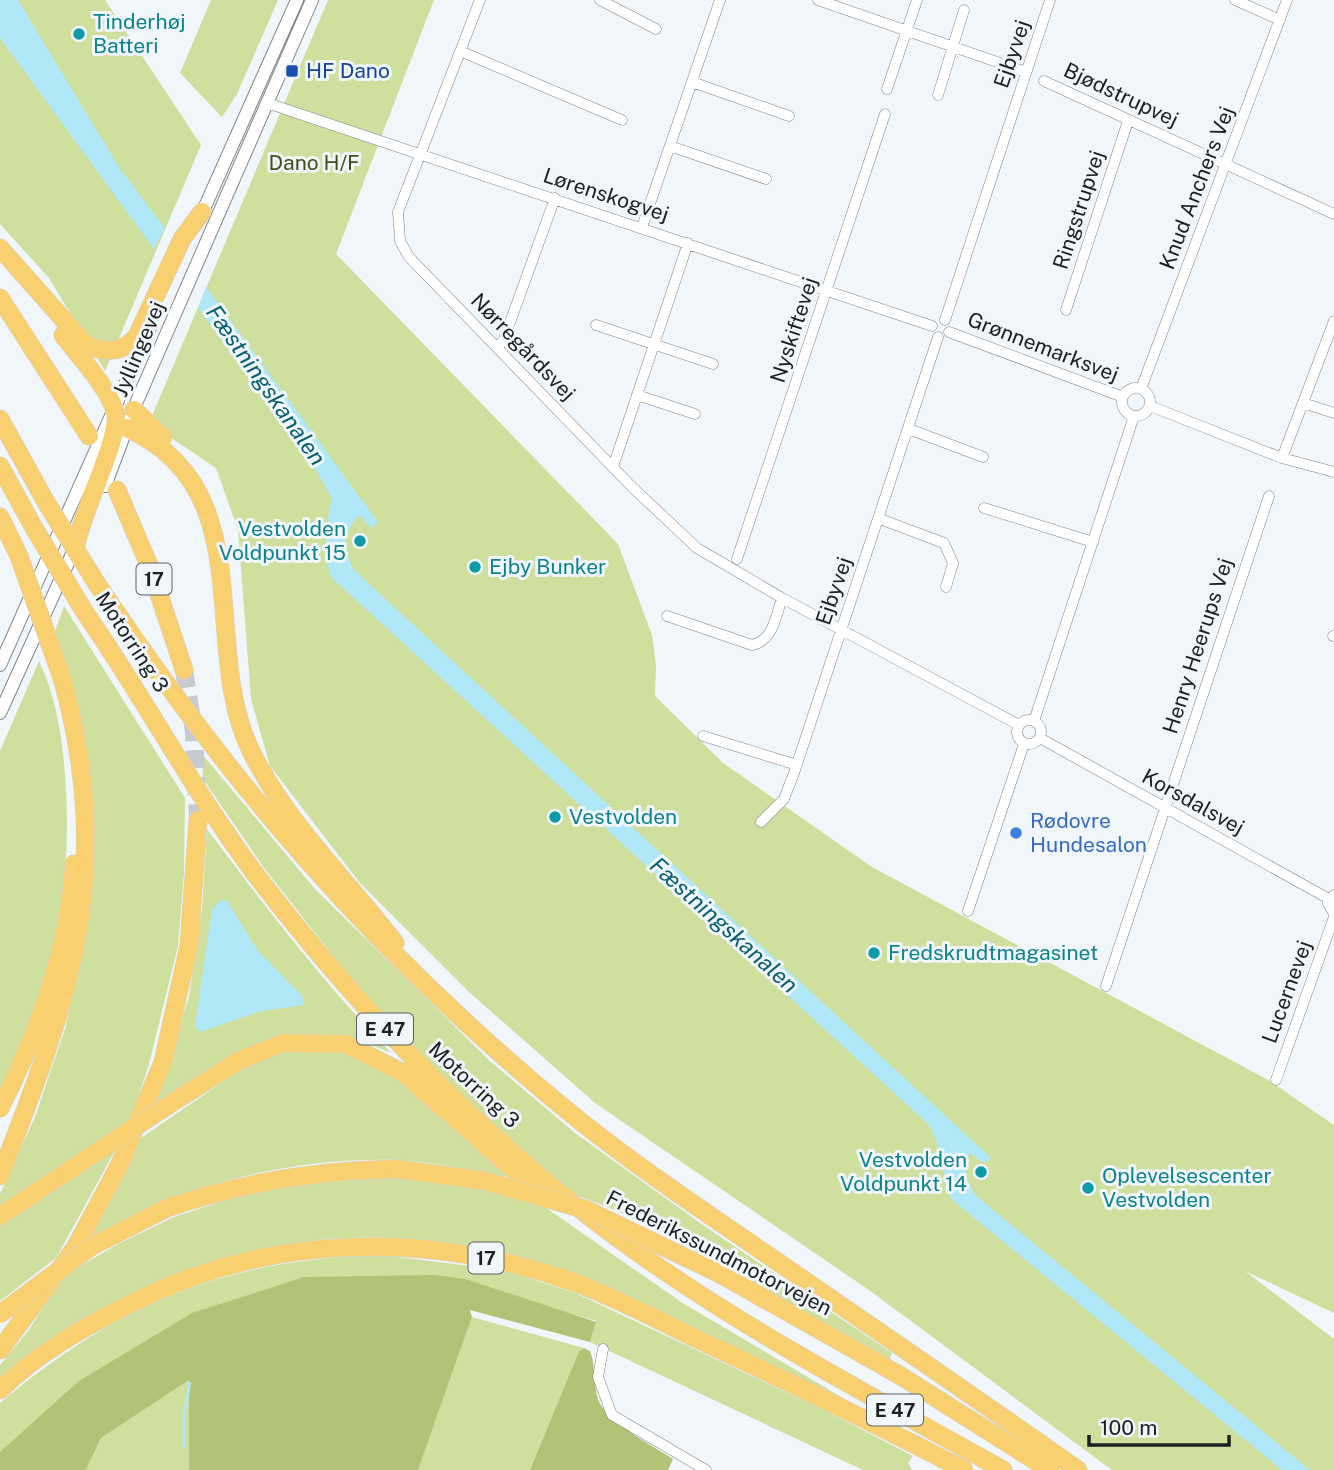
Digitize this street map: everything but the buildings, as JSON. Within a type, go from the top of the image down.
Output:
[{"type":"highway","points":[[16,270],[86,345],[105,351],[124,348],[137,336],[182,239],[202,212]]},
{"type":"highway","points":[[0,248],[114,409],[79,523],[76,546]]},
{"type":"highway","points":[[0,298],[108,433],[157,445],[182,470],[197,493],[221,561],[235,702],[250,749],[276,796],[321,856],[381,924],[438,998]]},
{"type":"highway","points":[[134,410],[147,425],[179,450],[206,488],[225,547],[221,561]]},
{"type":"highway","name":"Motorring 3","points":[[0,419],[47,504],[97,584],[203,737],[289,843],[361,921],[438,998]]},
{"type":"highway","name":"Motorring 3","points":[[0,466],[84,611],[255,873],[351,992],[409,1055],[563,1196],[645,1258],[787,1349],[1003,1470]]},
{"type":"highway","name":"17","points":[[117,490],[151,570],[184,670]]},
{"type":"highway","points":[[0,517],[19,556],[63,681],[73,724],[85,805],[86,846],[82,919],[61,1013],[0,1176]]},
{"type":"highway","points":[[0,1108],[36,1027],[67,926],[76,826],[73,724]]},
{"type":"highway","points":[[0,1350],[75,1248],[119,1166],[163,1062],[189,945],[198,820]]},
{"type":"highway","name":"E 47","points":[[438,998],[559,1104],[647,1172],[1078,1470]]},
{"type":"highway","points":[[4,1214],[238,1061],[282,1043],[346,1044],[403,1073],[552,1204],[645,1258]]},
{"type":"highway","name":"Frederikssundmotorvejen","points":[[0,1314],[92,1246],[167,1208],[220,1191],[310,1173],[398,1169],[485,1181],[587,1210],[720,1274],[901,1376],[1050,1470]]},
{"type":"highway","name":"17","points":[[0,1390],[49,1351],[95,1321],[159,1289],[224,1266],[323,1247],[377,1244],[430,1247],[495,1259],[575,1282],[868,1419],[964,1470]]},
{"type":"street","name":"Jyllingevej","points":[[114,409],[297,0]]},
{"type":"street","name":"Jyllingevej","points":[[0,665],[108,433],[134,410],[312,0]]},
{"type":"street","name":"Nørregårdsvej","points":[[480,0],[398,212],[400,242],[409,257],[613,467],[697,548],[841,630]]},
{"type":"street","points":[[600,0],[656,29]]},
{"type":"street","points":[[642,227],[720,0]]},
{"type":"street","points":[[818,0],[906,33],[1027,72]]},
{"type":"street","points":[[887,89],[917,0]]},
{"type":"street","name":"Ejbyvej","points":[[944,320],[1050,0]]},
{"type":"street","points":[[1236,0],[1280,20]]},
{"type":"street","name":"Knud Anchers Vej","points":[[1141,389],[1287,0]]},
{"type":"street","points":[[938,95],[964,10]]},
{"type":"street","points":[[460,51],[622,120]]},
{"type":"street","name":"Bjødstrupvej","points":[[1044,81],[1334,214]]},
{"type":"street","points":[[692,82],[789,116]]},
{"type":"street","name":"Lørenskogvej","points":[[267,103],[932,326]]},
{"type":"street","name":"Nyskiftevej","points":[[737,559],[885,114]]},
{"type":"street","name":"Ringstrupvej","points":[[1066,310],[1128,121]]},
{"type":"street","points":[[670,146],[766,179]]},
{"type":"street","points":[[498,347],[504,339],[555,198]]},
{"type":"street","points":[[613,467],[688,243]]},
{"type":"street","points":[[939,320],[944,320],[949,324],[949,332],[938,337],[932,326],[939,320]]},
{"type":"street","points":[[1282,458],[1334,321]]},
{"type":"street","points":[[596,325],[713,364]]},
{"type":"street","name":"Grønnemarksvej","points":[[949,332],[1123,397]]},
{"type":"street","name":"Ejbyvej","points":[[761,822],[784,799],[797,765],[938,337]]},
{"type":"street","points":[[1130,389],[1141,389],[1149,396],[1150,406],[1144,414],[1134,416],[1126,411],[1123,397],[1130,389]]},
{"type":"street","points":[[637,395],[695,414]]},
{"type":"street","points":[[1303,403],[1334,413]]},
{"type":"street","points":[[1150,406],[1282,458],[1334,472]]},
{"type":"street","points":[[1034,721],[1134,416]]},
{"type":"street","points":[[909,429],[983,457]]},
{"type":"street","name":"Henry Heerups Vej","points":[[1105,986],[1269,496]]},
{"type":"street","points":[[984,508],[1093,542]]},
{"type":"street","points":[[880,519],[944,543],[953,564],[946,587]]},
{"type":"street","points":[[0,713],[76,546]]},
{"type":"street","points":[[667,616],[752,645],[761,643],[770,635],[782,598]]},
{"type":"street","points":[[841,630],[1019,725]]},
{"type":"street","points":[[1025,720],[1034,721],[1041,728],[1040,738],[1033,744],[1024,744],[1018,738],[1019,725],[1025,720]]},
{"type":"street","points":[[703,736],[797,765]]},
{"type":"street","name":"Korsdalsvej","points":[[1040,738],[1164,809],[1331,897]]},
{"type":"street","points":[[968,911],[1024,744]]},
{"type":"street","points":[[1331,897],[1328,907],[1334,916]]},
{"type":"street","name":"Lucernevej","points":[[1276,1080],[1334,916]]},
{"type":"street","points":[[603,1349],[598,1377],[612,1415],[706,1470]]},
{"type":"green space","points":[[0,0],[105,0],[201,145],[105,371],[49,278],[0,224]]},
{"type":"green space","name":"Dano H/F","points":[[211,0],[278,0],[237,94],[222,117],[180,73]]},
{"type":"green space","name":"Vestvolden","points":[[328,0],[434,0],[336,254],[618,544],[652,635],[656,665],[655,696],[723,763],[872,867],[1268,1080],[1334,1125],[1334,1313],[1245,1271],[1334,1339],[1334,1470],[1112,1470],[869,1290],[595,1103],[469,992],[360,883],[270,766],[251,699],[238,530],[216,468],[149,423]]},
{"type":"green space","points":[[64,606],[185,798],[184,873],[178,946],[149,1064],[129,1124],[0,1207],[0,1194],[35,1117],[65,1029],[90,912],[92,797],[75,705],[55,631]]},
{"type":"green space","points":[[39,661],[54,702],[62,745],[67,817],[66,857],[62,898],[45,976],[33,1015],[0,1091],[0,751]]},
{"type":"green space","points":[[202,754],[315,889],[490,1061],[575,1133],[703,1225],[892,1353],[890,1359],[683,1244],[615,1210],[570,1193],[513,1144],[448,1082],[353,981],[264,868],[203,779]]},
{"type":"green space","points":[[207,829],[296,944],[391,1053],[351,1037],[318,1034],[280,1036],[153,1108],[189,997],[202,909]]},
{"type":"green space","points":[[286,1049],[349,1051],[397,1077],[509,1177],[398,1160],[337,1161],[306,1165],[245,1176],[185,1193],[139,1212],[86,1242],[135,1142],[243,1068]]},
{"type":"green space","points":[[116,1149],[56,1258],[0,1301],[0,1224]]},
{"type":"green space","points":[[397,1176],[490,1191],[545,1207],[681,1302],[853,1404],[496,1253],[429,1240],[372,1237],[325,1239],[218,1260],[149,1286],[85,1317],[0,1383],[0,1365],[28,1331],[63,1276],[118,1244],[174,1217],[250,1192],[306,1180]]},
{"type":"green space","points":[[382,1255],[503,1270],[575,1293],[822,1409],[913,1456],[908,1463],[912,1470],[863,1470],[590,1342],[596,1321],[435,1275],[0,1452],[0,1403],[88,1338],[132,1313],[177,1293],[224,1277],[326,1258]]},
{"type":"green space","points":[[435,1275],[465,1279],[596,1322],[590,1342],[470,1310],[472,1317],[418,1470],[189,1470],[189,1380],[101,1438],[86,1470],[0,1470],[0,1452],[79,1381],[192,1313],[304,1277]]},
{"type":"green space","points":[[472,1317],[584,1348],[579,1351],[530,1470],[418,1470]]},
{"type":"green space","points":[[584,1348],[590,1351],[592,1357],[596,1393],[602,1407],[620,1424],[673,1459],[668,1470],[530,1470],[579,1351]]},
{"type":"green space","points":[[189,1380],[189,1470],[86,1470],[101,1438]]},
{"type":"water","points":[[0,0],[18,0],[120,169],[165,228],[154,249],[0,38]]},
{"type":"water","name":"Fæstningskanalen","points":[[206,287],[378,522],[371,528],[359,515],[353,522],[347,535],[346,548],[354,570],[991,1158],[984,1163],[970,1153],[966,1174],[975,1195],[1310,1470],[1282,1470],[951,1199],[937,1141],[928,1124],[331,577],[326,538],[332,498],[318,473],[198,308]]},
{"type":"water","points":[[221,900],[227,901],[258,951],[303,997],[304,1005],[261,1011],[200,1032],[195,1026],[212,909]]},
{"type":"waterway","points":[[184,1447],[184,1414],[190,1383]]},
{"type":"tunnel","points":[[184,670],[194,732],[198,820]]},
{"type":"place","name":"Tinderhøj Batteri","points":[[79,34]]},
{"type":"place","name":"HF Dano","points":[[292,71]]},
{"type":"place","name":"Vestvolden Voldpunkt 15","points":[[360,541]]},
{"type":"place","name":"Ejby Bunker","points":[[475,567]]},
{"type":"place","name":"Vestvolden","points":[[555,817]]},
{"type":"place","name":"Rødovre Hundesalon","points":[[1016,833]]},
{"type":"place","name":"Fredskrudtmagasinet","points":[[874,953]]},
{"type":"place","name":"Vestvolden Voldpunkt 14","points":[[981,1172]]},
{"type":"place","name":"Oplevelsescenter Vestvolden","points":[[1088,1188]]}]
